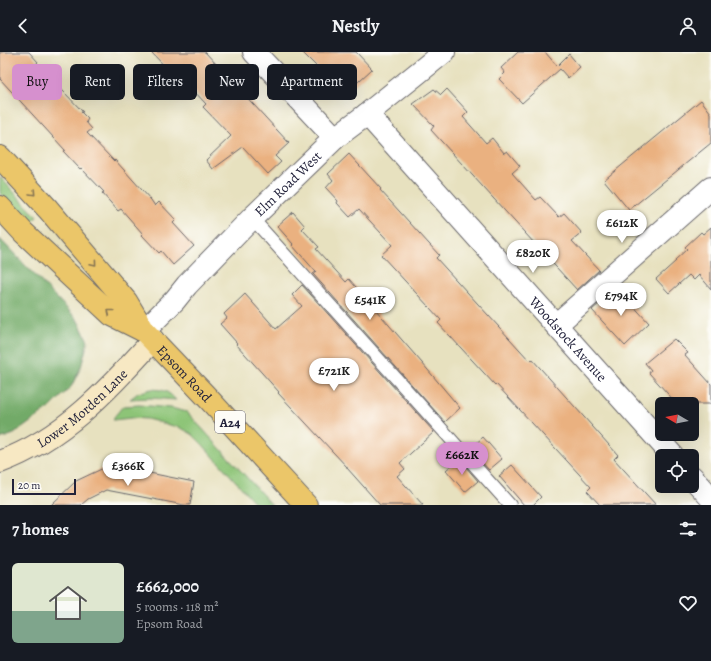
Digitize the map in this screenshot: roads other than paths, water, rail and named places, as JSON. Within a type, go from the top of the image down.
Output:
[{"type":"highway","name":"Epsom Road","points":[[0,157],[48,209],[126,301],[149,336],[306,505]]},
{"type":"highway","name":"Epsom Road","points":[[0,206],[23,232],[112,315],[149,336]]},
{"type":"street","points":[[254,52],[335,138]]},
{"type":"street","name":"Elm Road West","points":[[149,336],[187,285],[252,218],[335,138],[444,52]]},
{"type":"street","name":"Woodstock Avenue","points":[[367,114],[667,449]]},
{"type":"street","points":[[556,325],[711,188]]},
{"type":"street","name":"Lower Morden Lane","points":[[0,462],[40,443],[63,427],[111,386],[149,336]]},
{"type":"street","points":[[699,485],[711,498]]},
{"type":"lane","points":[[252,218],[510,505]]}]
